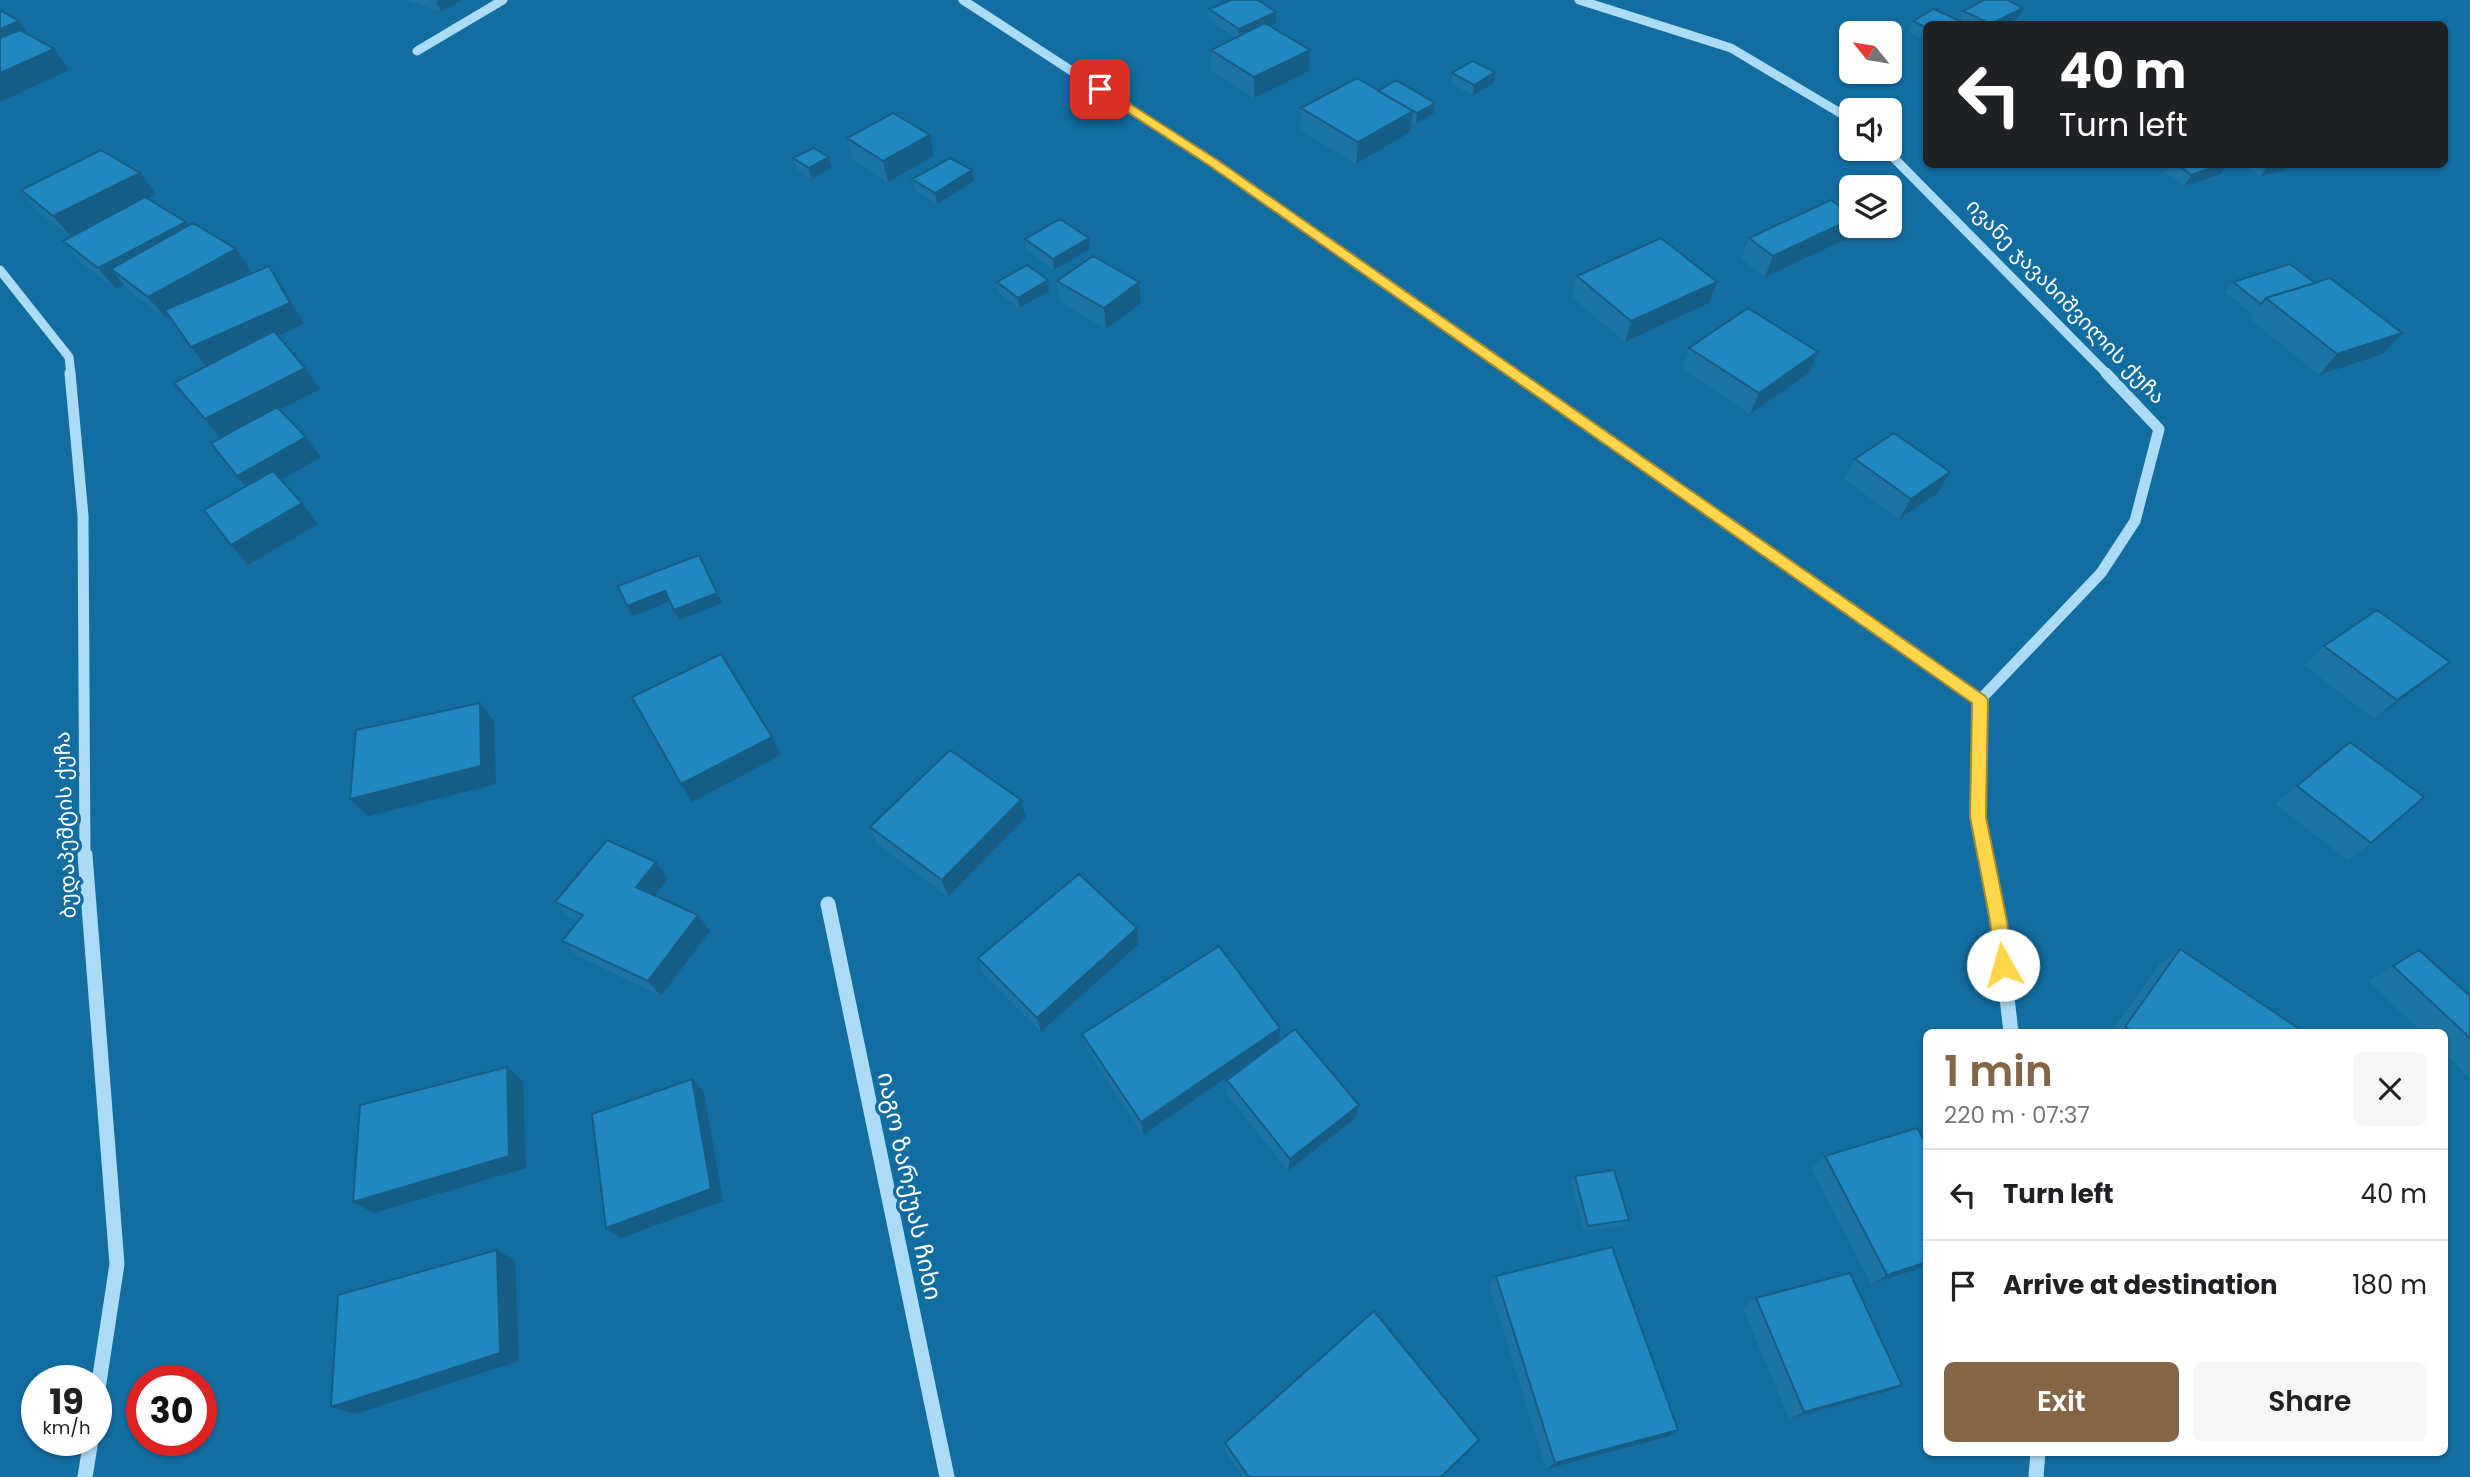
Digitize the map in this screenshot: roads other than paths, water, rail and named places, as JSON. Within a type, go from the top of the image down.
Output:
[{"type":"street","points":[[417,51],[503,0]]},
{"type":"street","points":[[964,0],[1214,164],[1980,700],[1978,817],[1998,921],[2011,1029]]},
{"type":"street","points":[[1579,0],[1731,48],[1839,112]]},
{"type":"street","name":"ივანე ჯავახიშვილის ქუჩა","points":[[1897,161],[2088,354],[2158,429],[2135,521],[2108,563],[1980,700]]},
{"type":"street","name":"ბუდაპეშტის ქუჩა","points":[[0,270],[69,357],[83,516],[84,846],[117,1264],[102,1365]]},
{"type":"street","name":"იაგო ზარქუას ჩიხი","points":[[828,904],[947,1477]]},
{"type":"street","points":[[85,1477],[88,1456]]},
{"type":"street","points":[[2036,1477],[2038,1456]]}]
